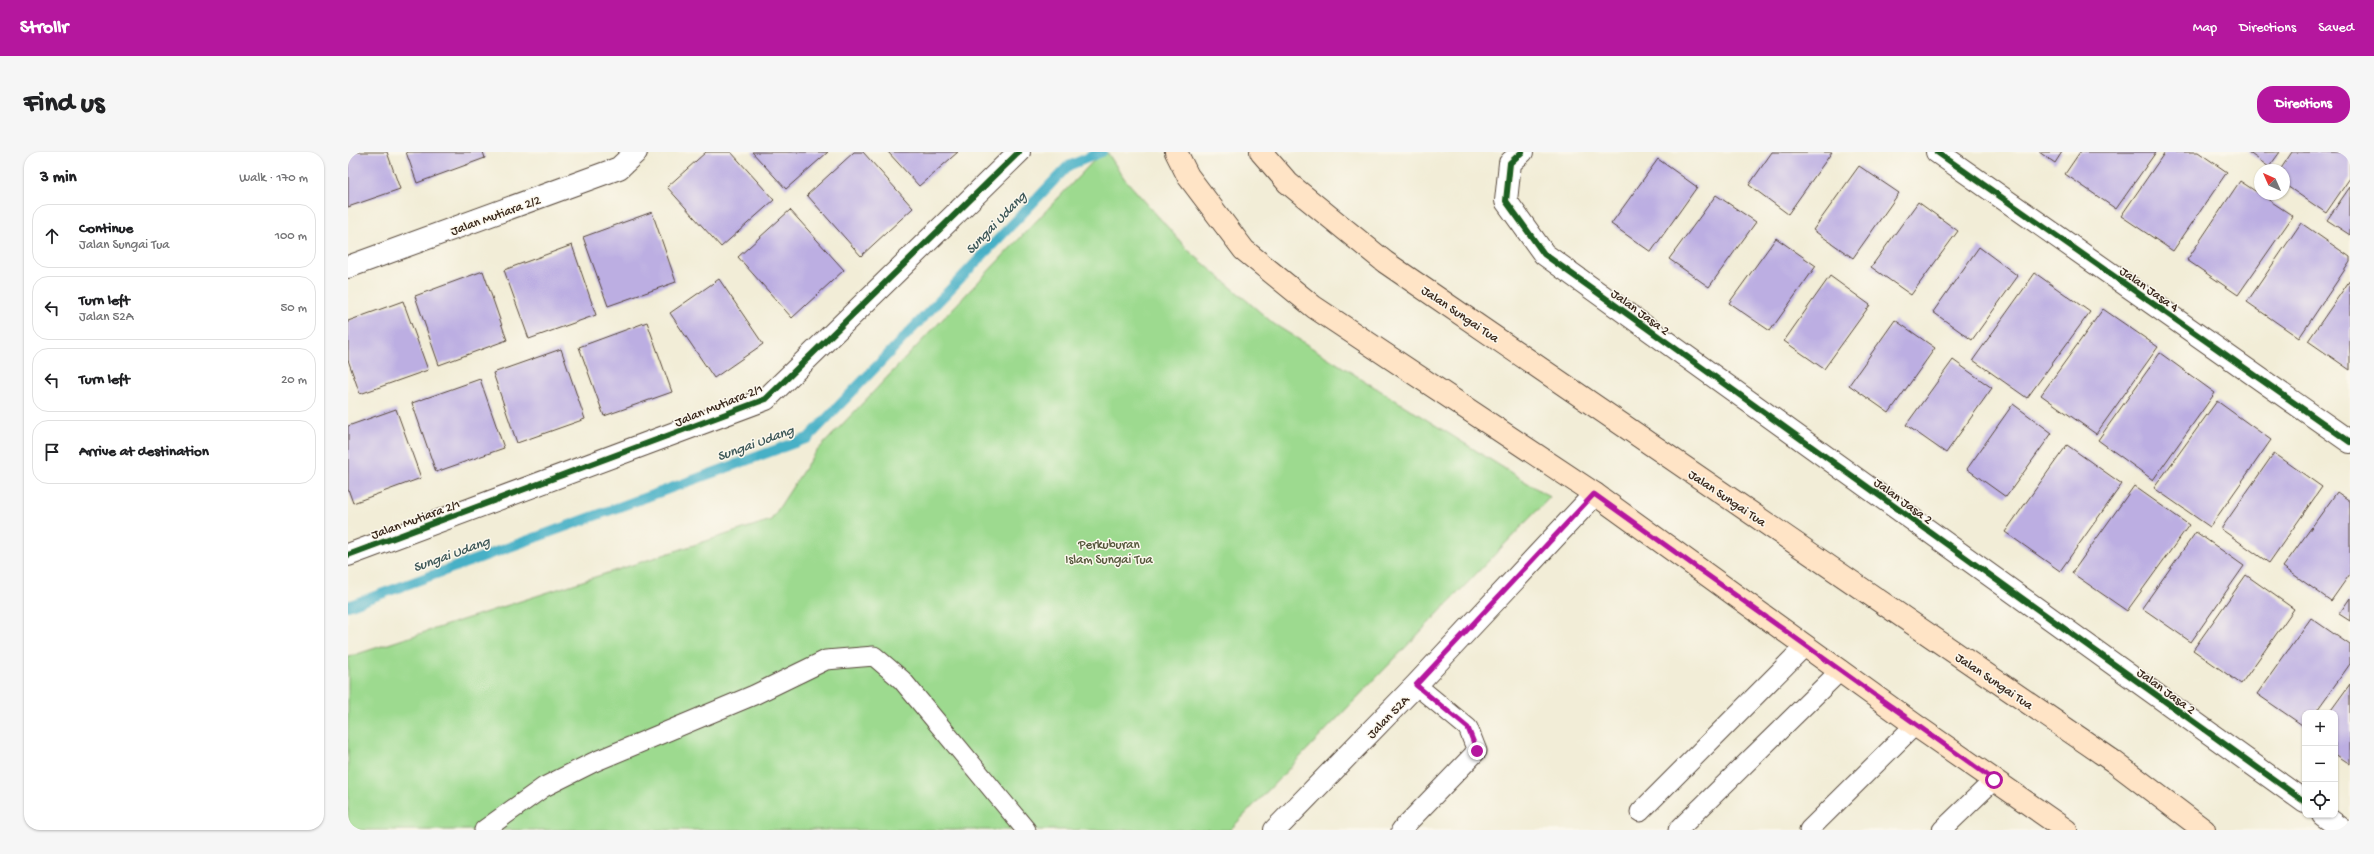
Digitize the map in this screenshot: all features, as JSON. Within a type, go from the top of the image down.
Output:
[{"type":"main road","points":[[1176,152],[1188,176],[1244,250],[1314,307],[1594,494],[1841,670],[1915,725],[2066,830]]},
{"type":"main road","name":"Jalan Sungai Tua","points":[[1261,152],[1288,182],[1385,262],[2113,761],[2204,830]]},
{"type":"street","name":"Jalan Mutiara 2/2","points":[[348,267],[619,168],[636,152]]},
{"type":"street","name":"Jalan Mutiara 2/1","points":[[348,555],[766,399],[1019,152]]},
{"type":"street","name":"Jalan Jasa 2","points":[[1522,152],[1510,163],[1506,202],[1544,254],[2302,800]]},
{"type":"street","name":"Jalan Jasa 4","points":[[1937,152],[2350,442]]},
{"type":"street","name":"Jalan 52A","points":[[1275,830],[1416,685],[1594,494]]},
{"type":"street","points":[[2326,818],[2343,830]]},
{"type":"lane","points":[[1640,812],[1806,645]]},
{"type":"lane","points":[[484,830],[544,787],[594,762],[754,695],[826,660],[874,656],[902,680],[1026,830]]},
{"type":"lane","points":[[1678,830],[1841,670]]},
{"type":"lane","points":[[1401,830],[1477,751],[1468,728],[1416,685]]},
{"type":"lane","points":[[1809,830],[1915,725]]},
{"type":"lane","points":[[1942,830],[1994,780]]},
{"type":"green space","name":"Perkuburan Islam Sungai Tua","points":[[1102,152],[1107,152],[1124,178],[1188,250],[1274,324],[1550,497],[1230,830],[348,830],[348,657],[771,520],[814,454]]},
{"type":"building","points":[[348,152],[387,152],[400,189],[348,207]]},
{"type":"building","points":[[406,152],[483,152],[485,158],[417,183]]},
{"type":"building","points":[[706,152],[731,152],[774,200],[721,247],[667,187]]},
{"type":"building","points":[[752,152],[828,152],[786,189]]},
{"type":"building","points":[[854,152],[863,152],[913,208],[861,256],[807,195]]},
{"type":"building","points":[[888,152],[958,152],[919,186]]},
{"type":"building","points":[[1772,152],[1832,152],[1788,214],[1749,185]]},
{"type":"building","points":[[2039,152],[2062,152],[2055,163]]},
{"type":"building","points":[[2080,152],[2156,152],[2116,209],[2065,174]]},
{"type":"building","points":[[2165,152],[2198,152],[2227,172],[2173,251],[2121,216]]},
{"type":"building","points":[[2248,152],[2280,152],[2271,164],[2265,164]]},
{"type":"building","points":[[2292,152],[2350,152],[2350,178],[2326,213],[2290,188],[2290,164],[2284,164]]},
{"type":"building","points":[[1658,159],[1697,187],[1651,252],[1611,224]]},
{"type":"building","points":[[1859,166],[1899,193],[1853,258],[1813,230]]},
{"type":"building","points":[[2240,181],[2254,190],[2254,200],[2269,200],[2293,216],[2238,295],[2187,260]]},
{"type":"building","points":[[2350,187],[2350,235],[2327,220]]},
{"type":"building","points":[[1716,195],[1756,222],[1709,287],[1669,259]]},
{"type":"building","points":[[1918,202],[1958,231],[1911,295],[1871,267]]},
{"type":"building","points":[[790,210],[844,270],[792,318],[738,257]]},
{"type":"building","points":[[652,212],[676,282],[608,306],[583,237]]},
{"type":"building","points":[[2301,223],[2350,257],[2350,262],[2299,338],[2247,302]]},
{"type":"building","points":[[1776,238],[1816,266],[1770,331],[1729,303]]},
{"type":"building","points":[[572,245],[596,315],[529,339],[504,270]]},
{"type":"building","points":[[1979,247],[2018,276],[1972,340],[1933,312]]},
{"type":"building","points":[[483,271],[507,340],[439,365],[415,296]]},
{"type":"building","points":[[2035,273],[2090,312],[2027,398],[1973,360]]},
{"type":"building","points":[[1830,276],[1870,305],[1824,369],[1784,341]]},
{"type":"building","points":[[719,279],[763,344],[714,378],[670,313]]},
{"type":"building","points":[[2350,280],[2350,370],[2308,341]]},
{"type":"building","points":[[403,301],[428,370],[360,394],[348,360],[348,321]]},
{"type":"building","points":[[2103,309],[2158,347],[2096,434],[2041,395]]},
{"type":"building","points":[[1895,320],[1935,348],[1889,413],[1849,385]]},
{"type":"building","points":[[647,322],[672,392],[604,416],[579,347]]},
{"type":"building","points":[[561,349],[585,419],[517,443],[493,373]]},
{"type":"building","points":[[2160,353],[2215,393],[2153,480],[2098,440]]},
{"type":"building","points":[[1953,360],[1992,388],[1946,453],[1906,425]]},
{"type":"building","points":[[480,379],[504,448],[436,472],[412,403]]},
{"type":"building","points":[[2217,401],[2271,440],[2210,527],[2154,488]]},
{"type":"building","points":[[2013,404],[2052,433],[2006,497],[1967,469]]},
{"type":"building","points":[[396,409],[421,478],[353,503],[348,489],[348,426]]},
{"type":"building","points":[[2067,445],[2122,484],[2060,571],[2005,532]]},
{"type":"building","points":[[2274,453],[2322,487],[2269,563],[2221,529]]},
{"type":"building","points":[[2134,486],[2189,525],[2127,611],[2072,573]]},
{"type":"building","points":[[2337,492],[2350,501],[2350,574],[2331,601],[2283,567]]},
{"type":"building","points":[[2196,532],[2244,566],[2191,642],[2142,608]]},
{"type":"building","points":[[2246,575],[2294,609],[2241,684],[2193,650]]},
{"type":"building","points":[[2350,598],[2350,621],[2339,614]]},
{"type":"building","points":[[2311,618],[2350,645],[2350,664],[2317,710],[2302,710],[2302,725],[2257,694]]},
{"type":"building","points":[[2350,684],[2350,764],[2338,756],[2338,710],[2331,710]]},
{"type":"waterway","name":"Sungai Udang","points":[[348,606],[808,438],[1068,166],[1102,152]]},
{"type":"cycle path","points":[[348,555],[766,399],[1019,152]]},
{"type":"cycle path","points":[[1522,152],[1510,163],[1506,201],[1544,254],[2302,800]]},
{"type":"cycle path","points":[[1937,152],[2350,442]]},
{"type":"route","points":[[1477,751],[1468,728],[1416,685],[1594,494],[1841,670],[1915,725],[1994,780]]}]
